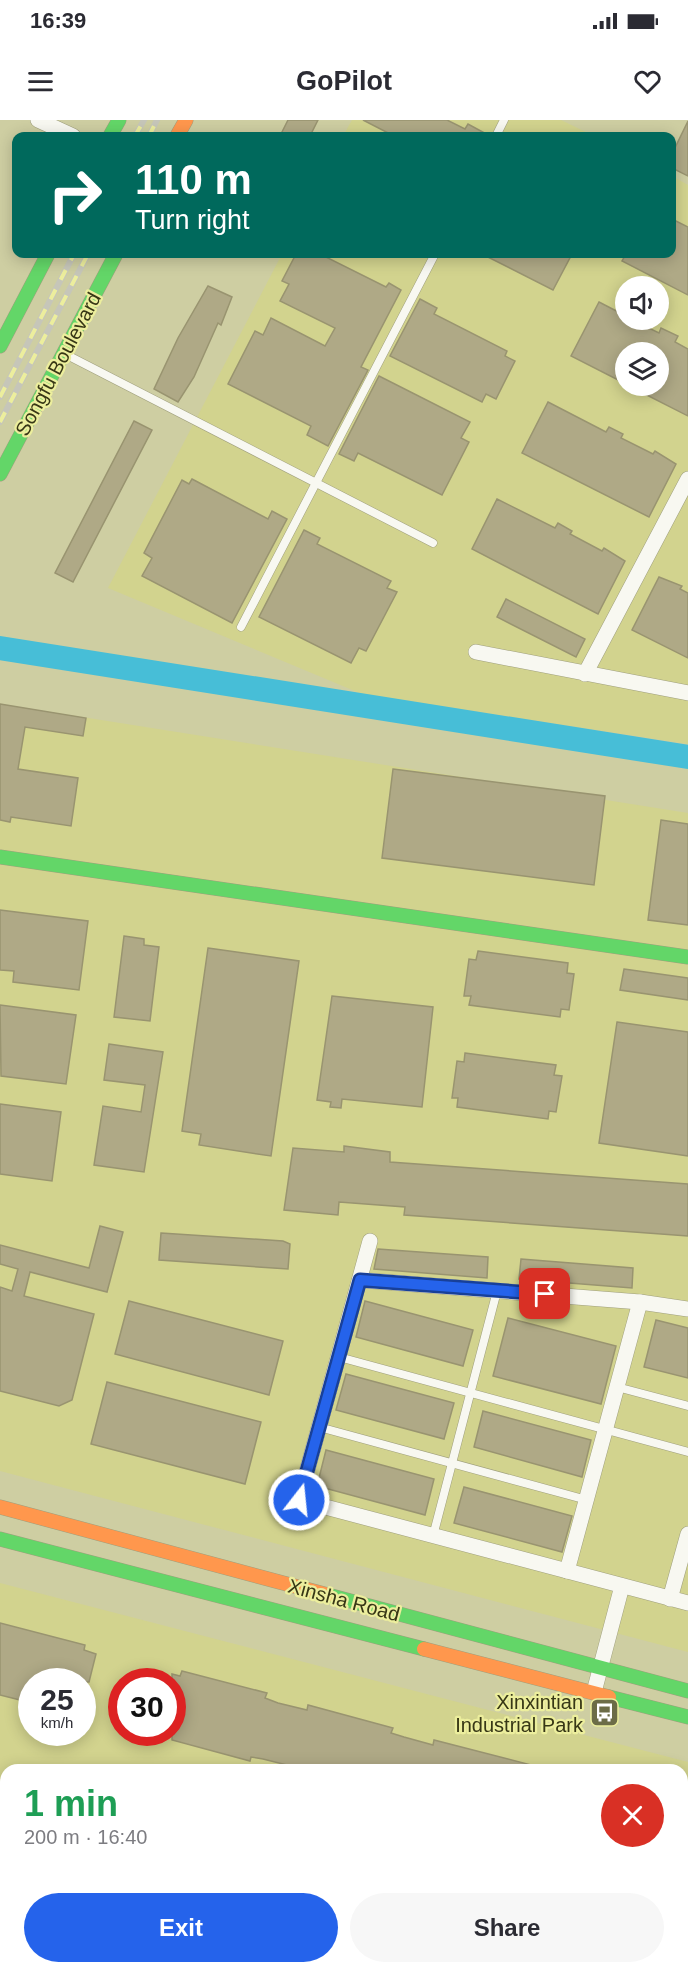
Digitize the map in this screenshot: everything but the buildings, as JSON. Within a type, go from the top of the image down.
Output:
[{"type":"main road","points":[[0,346],[46,258]]},
{"type":"main road","name":"Songfu Boulevard","points":[[0,474],[114,258]]},
{"type":"main road","points":[[0,857],[688,957]]},
{"type":"main road","name":"Xinsha Road","points":[[0,1506],[688,1691]]},
{"type":"main road","name":"Xinsha Road","points":[[0,1539],[688,1717]]},
{"type":"street","points":[[38,120],[64,132]]},
{"type":"street","points":[[585,674],[688,479]]},
{"type":"street","points":[[476,652],[688,693]]},
{"type":"street","points":[[370,1241],[299,1500],[688,1604]]},
{"type":"street","points":[[360,1280],[640,1302],[688,1309]]},
{"type":"street","points":[[567,1571],[640,1302]]},
{"type":"street","points":[[670,1599],[688,1534]]},
{"type":"street","points":[[594,1692],[622,1586]]},
{"type":"lane","points":[[241,627],[433,258]]},
{"type":"lane","points":[[63,353],[433,543]]},
{"type":"lane","points":[[433,1536],[498,1291]]},
{"type":"lane","points":[[339,1357],[688,1452]]},
{"type":"lane","points":[[617,1387],[688,1406]]},
{"type":"lane","points":[[319,1427],[587,1500]]},
{"type":"shaded area","points":[[352,120],[561,120],[586,132],[345,132]]},
{"type":"shaded area","points":[[676,178],[688,185],[688,744],[362,694],[108,588],[280,258],[676,258]]},
{"type":"shaded area","points":[[0,704],[688,813],[688,1652],[0,1471]]},
{"type":"shaded area","points":[[0,1583],[688,1762],[688,1764],[0,1764]]},
{"type":"waterway","points":[[0,648],[688,757]]},
{"type":"railway","points":[[137,132],[144,120]]},
{"type":"railway","points":[[151,132],[157,120]]},
{"type":"railway","points":[[0,397],[72,258]]},
{"type":"railway","points":[[0,422],[86,258]]},
{"type":"traffic: fast","points":[[112,132],[119,120]]},
{"type":"traffic: fast","points":[[0,346],[46,258]]},
{"type":"traffic: fast","points":[[0,474],[114,258]]},
{"type":"traffic: fast","points":[[0,857],[688,957]]},
{"type":"traffic: fast","points":[[0,1539],[424,1649]]},
{"type":"traffic: fast","points":[[328,1595],[688,1691]]},
{"type":"traffic: fast","points":[[609,1697],[688,1717]]},
{"type":"traffic: slow","points":[[179,132],[186,120]]},
{"type":"traffic: slow","points":[[0,1507],[328,1595]]},
{"type":"traffic: slow","points":[[424,1649],[609,1697]]},
{"type":"place","name":"Xinxintian Industrial Park","points":[[604,1713]]},
{"type":"route","points":[[299,1500],[360,1280],[545,1294]]}]
